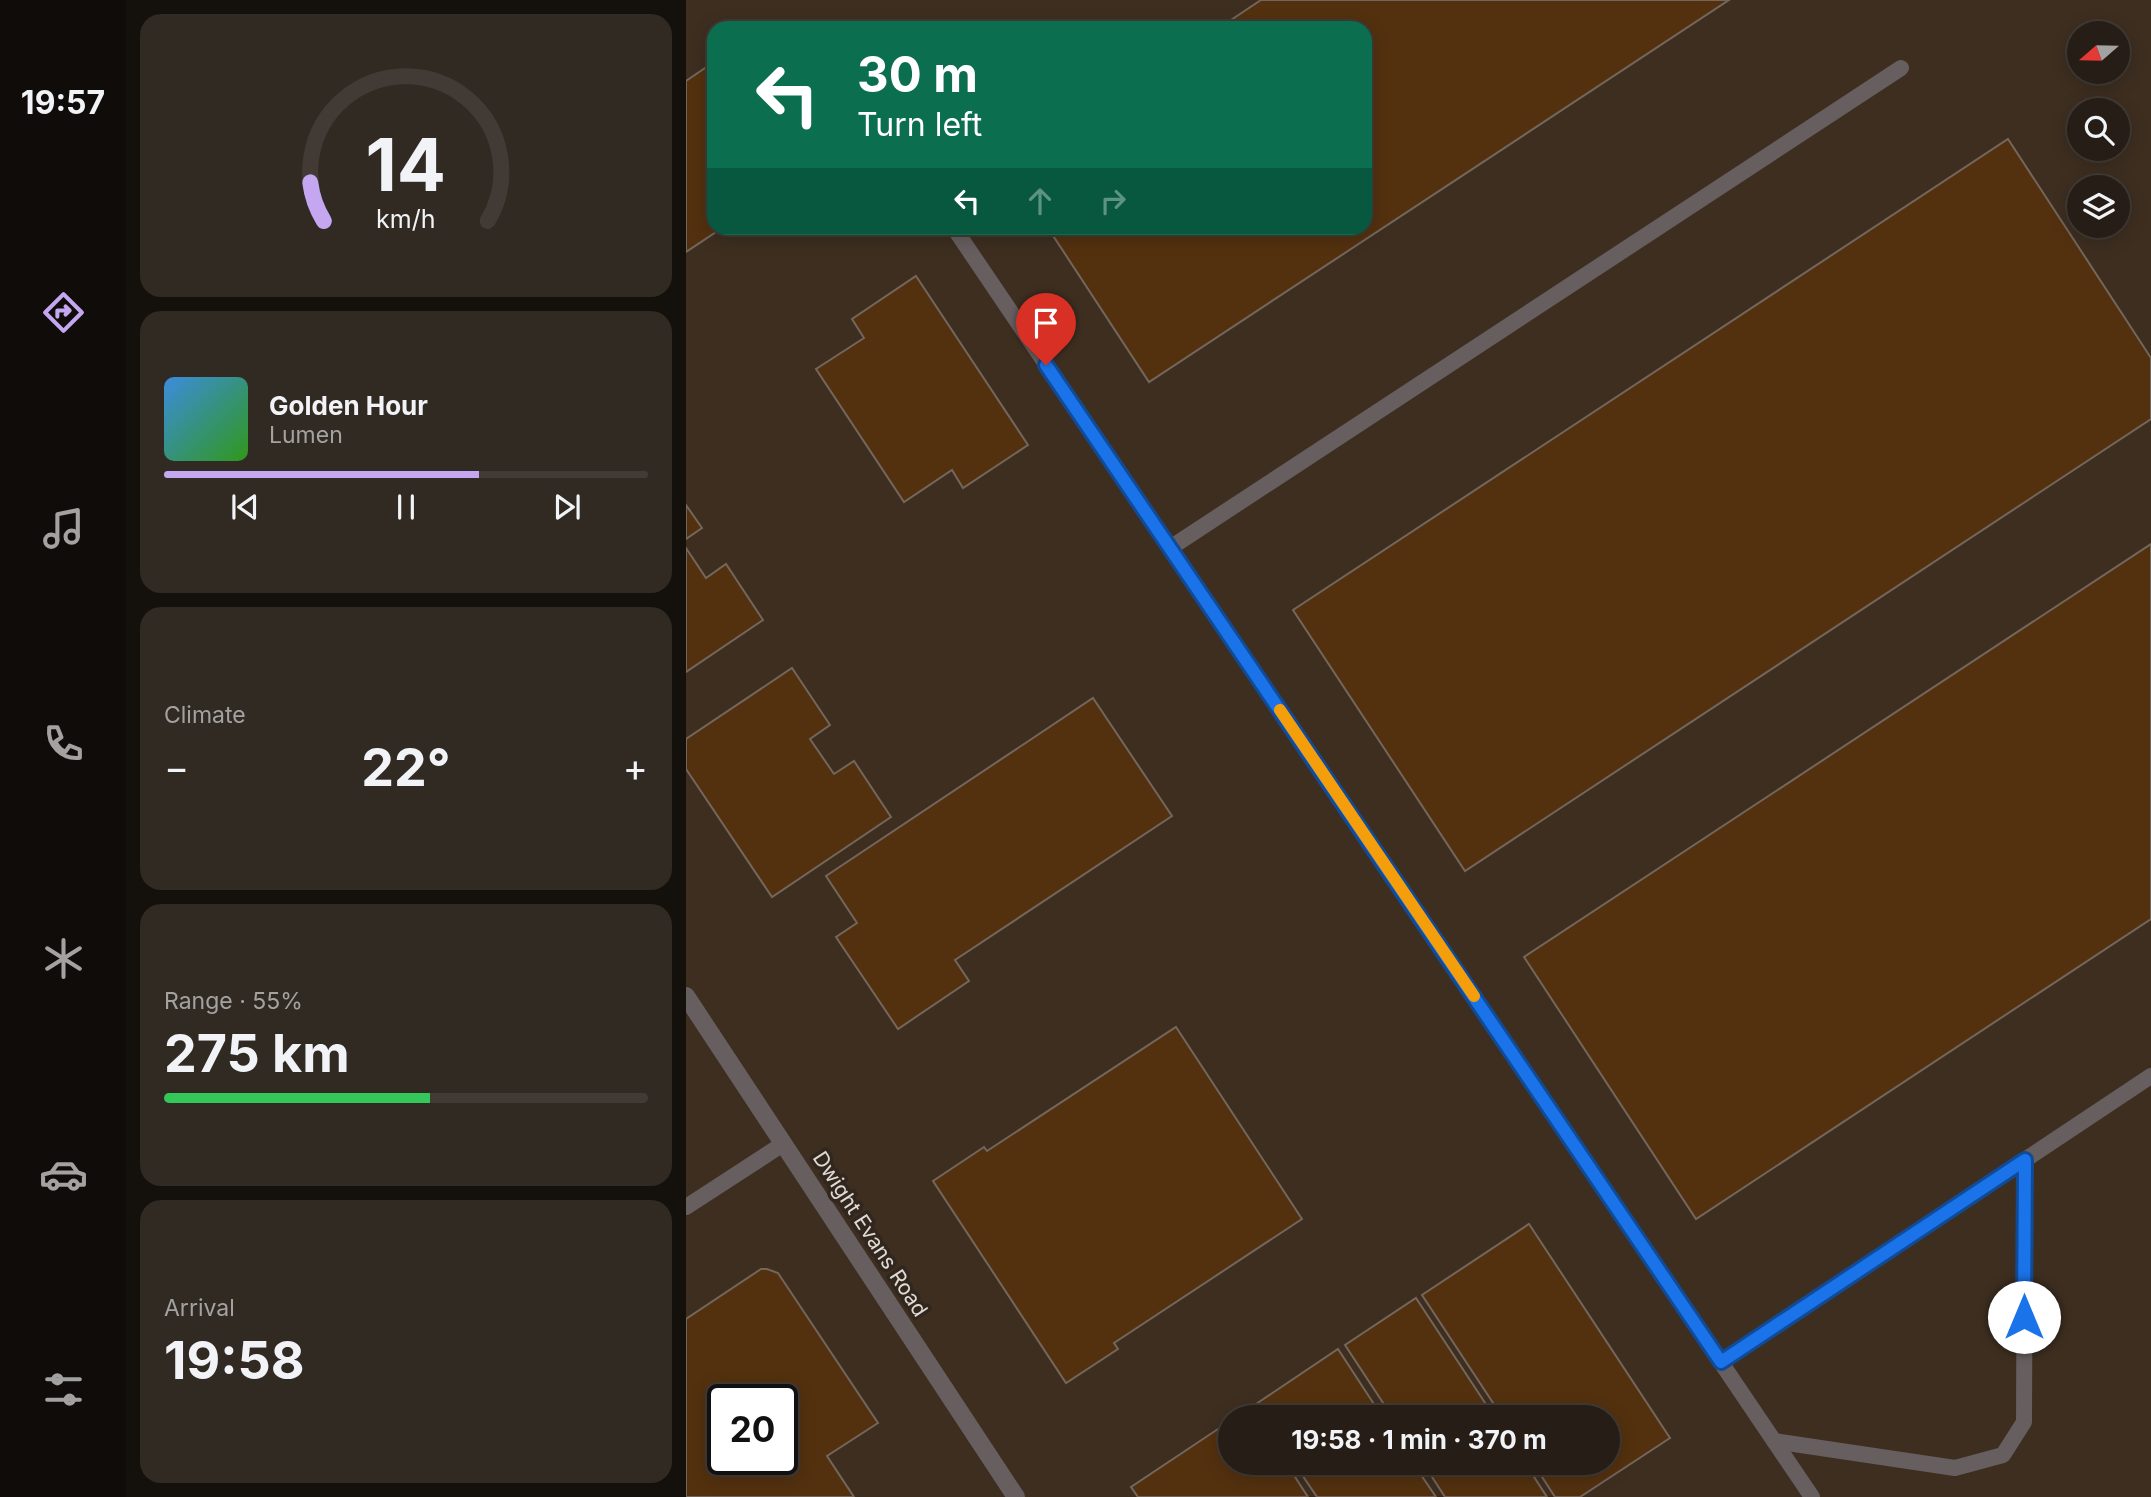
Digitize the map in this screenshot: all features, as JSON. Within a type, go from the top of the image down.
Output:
[{"type":"street","name":"Dwight Evans Road","points":[[686,996],[1016,1497]]},
{"type":"lane","points":[[1170,548],[1901,68]]},
{"type":"lane","points":[[959,235],[1812,1497]]},
{"type":"lane","points":[[1721,1362],[2151,1076]]},
{"type":"lane","points":[[686,1207],[783,1144]]},
{"type":"lane","points":[[1774,1441],[1955,1468],[2003,1455],[2024,1422],[2025,1160]]},
{"type":"shaded area","points":[[686,0],[2151,0],[2151,1497],[686,1497]]},
{"type":"building","points":[[1261,0],[1729,0],[1149,382],[1053,235],[1372,235],[1372,21],[1230,21]]},
{"type":"building","points":[[707,67],[707,235],[712,235],[686,252],[686,81]]},
{"type":"building","points":[[2008,139],[2067,229],[2067,238],[2073,238],[2151,358],[2151,419],[1465,871],[1293,610]]},
{"type":"building","points":[[916,276],[1028,445],[963,488],[952,470],[904,502],[816,369],[864,338],[852,319]]},
{"type":"building","points":[[686,505],[702,528],[686,539]]},
{"type":"building","points":[[2151,544],[2151,919],[1696,1219],[1524,957]]},
{"type":"building","points":[[686,548],[706,578],[726,564],[763,620],[686,672]]},
{"type":"building","points":[[792,668],[830,725],[810,739],[834,774],[854,761],[891,817],[772,897],[686,769],[686,739]]},
{"type":"building","points":[[1093,698],[1172,816],[955,960],[969,981],[898,1029],[836,937],[857,923],[826,876]]},
{"type":"building","points":[[1176,1027],[1302,1219],[1114,1343],[1118,1349],[1066,1383],[933,1181],[984,1147],[987,1151]]},
{"type":"building","points":[[1529,1224],[1670,1438],[1620,1471],[1620,1405],[1494,1405],[1422,1295]]},
{"type":"building","points":[[761,1269],[778,1273],[878,1423],[827,1456],[854,1497],[686,1497],[686,1319]]},
{"type":"building","points":[[1416,1298],[1486,1405],[1384,1405],[1345,1345]]},
{"type":"building","points":[[1338,1349],[1375,1405],[1257,1405]]},
{"type":"building","points":[[1218,1429],[1218,1475],[1294,1475],[1308,1497],[1138,1497],[1131,1487]]},
{"type":"building","points":[[1302,1475],[1421,1475],[1436,1497],[1317,1497]]},
{"type":"building","points":[[1431,1475],[1533,1475],[1547,1497],[1445,1497]]},
{"type":"building","points":[[1541,1475],[1614,1475],[1580,1497],[1555,1497]]},
{"type":"slow traffic","points":[[1280,710],[1474,996]]},
{"type":"route","points":[[1046,365],[1721,1362],[2025,1160],[2024,1317]]}]
